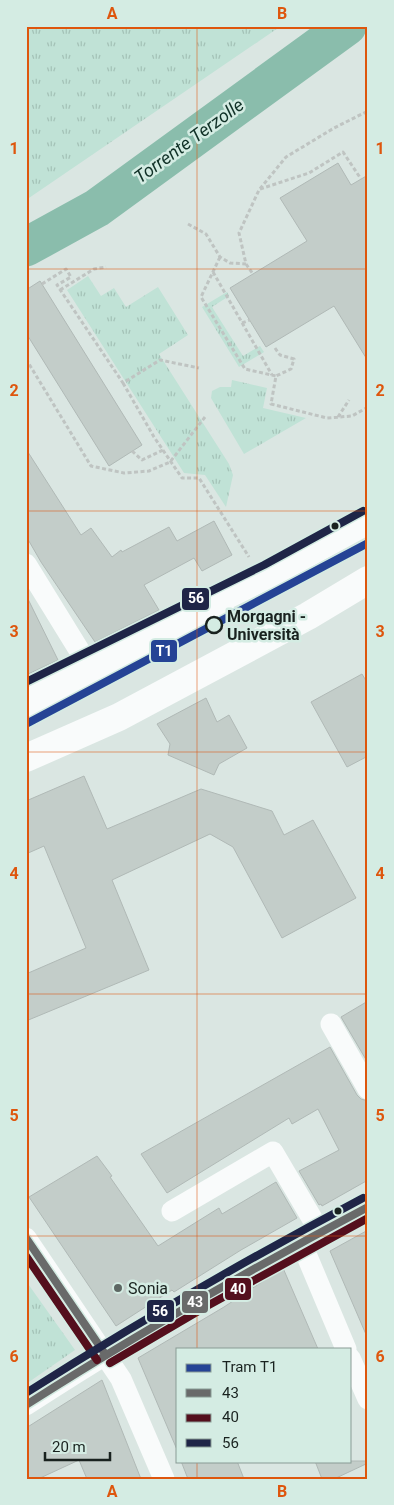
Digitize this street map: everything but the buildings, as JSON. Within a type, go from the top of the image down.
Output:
[{"type":"main road","points":[[26,693],[268,574],[368,520]]},
{"type":"main road","points":[[26,758],[119,717],[308,616],[368,580]]},
{"type":"street","points":[[26,712],[368,536]]},
{"type":"street","points":[[26,564],[87,664]]},
{"type":"street","points":[[331,1024],[368,1089]]},
{"type":"street","points":[[172,1212],[273,1152],[320,1232]]},
{"type":"street","points":[[26,1405],[146,1330],[301,1242],[368,1207]]},
{"type":"street","points":[[26,1238],[121,1379],[164,1479]]},
{"type":"street","points":[[301,1242],[346,1348]]},
{"type":"street","points":[[352,1363],[368,1400]]},
{"type":"path","points":[[253,274],[246,264],[239,233],[258,190],[286,157],[334,128],[368,112]]},
{"type":"path","points":[[258,190],[309,173],[343,152],[361,179]]},
{"type":"path","points":[[188,224],[206,234],[220,257],[230,263],[246,264]]},
{"type":"path","points":[[220,257],[201,297],[245,369],[274,376],[291,369],[294,359],[280,355],[275,348]]},
{"type":"path","points":[[60,290],[94,269],[106,267]]},
{"type":"path","points":[[42,284],[66,269],[70,277],[57,285],[60,290],[123,383],[170,462],[182,478],[199,478],[251,560]]},
{"type":"path","points":[[213,272],[274,376],[271,404],[327,418],[352,416],[368,407]]},
{"type":"path","points":[[242,323],[250,320]]},
{"type":"path","points":[[26,359],[91,466],[124,473],[149,472],[170,462],[205,417]]},
{"type":"path","points":[[123,383],[160,360],[199,368]]},
{"type":"path","points":[[338,418],[349,400]]},
{"type":"path","points":[[132,451],[142,460],[162,450]]},
{"type":"green space","points":[[26,26],[281,26],[26,200]]},
{"type":"green space","points":[[198,26],[242,26],[215,48]]},
{"type":"green space","points":[[88,276],[101,296],[114,288],[126,307],[158,287],[188,335],[159,354],[229,464],[233,475],[226,507],[205,475],[184,473],[67,290]]},
{"type":"green space","points":[[227,292],[229,296],[212,307],[243,356],[260,346],[264,352],[239,367],[202,307]]},
{"type":"green space","points":[[232,380],[267,388],[263,408],[306,418],[244,454],[211,398],[212,391],[220,387],[231,387]]},
{"type":"green space","points":[[26,1281],[75,1350],[26,1384]]},
{"type":"waterway","name":"Torrente Terzolle","points":[[26,247],[97,208],[347,26]]},
{"type":"tram line","name":"T1","points":[[26,724],[368,543]]},
{"type":"transit line","name":"56","points":[[26,682],[264,565],[363,511]]},
{"type":"transit line","name":"56","points":[[26,1393],[193,1292],[363,1198]]},
{"type":"transit line","name":"43","points":[[26,1405],[195,1303],[368,1207]]},
{"type":"transit line","name":"40","points":[[110,1363],[207,1306],[368,1218]]},
{"type":"transit line","name":"43","points":[[26,1238],[105,1354]]},
{"type":"transit line","name":"40","points":[[26,1256],[97,1360]]},
{"type":"place","name":"Morgagni - Università","points":[[214,625]]},
{"type":"place","name":"Sonia","points":[[118,1288]]}]
